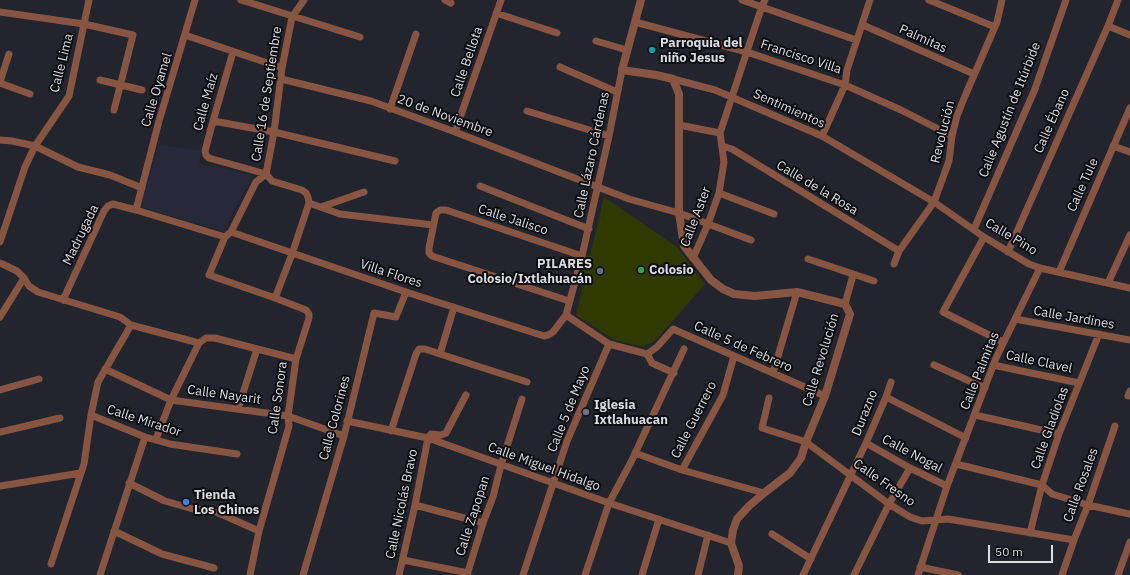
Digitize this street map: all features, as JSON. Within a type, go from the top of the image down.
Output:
[{"type":"street","name":"Calle Lima","points":[[0,242],[25,167],[35,146],[68,96],[89,0]]},
{"type":"street","name":"Calle Oyamel","points":[[136,210],[159,121],[186,35],[195,0]]},
{"type":"street","points":[[241,0],[360,37]]},
{"type":"street","name":"Calle 16 de Septiembre","points":[[275,298],[209,275],[256,182],[266,174],[274,132],[282,68],[292,17],[304,0]]},
{"type":"street","name":"Calle Bellota","points":[[455,132],[501,0]]},
{"type":"street","name":"Calle Lázaro Cárdenas","points":[[566,316],[589,229],[622,70],[641,0]]},
{"type":"street","points":[[742,0],[763,3],[856,40]]},
{"type":"street","points":[[822,136],[845,85],[846,70],[856,40],[863,25],[870,0]]},
{"type":"street","points":[[929,0],[995,27]]},
{"type":"street","name":"Revolución","points":[[894,264],[899,251],[934,202],[949,161],[952,136],[965,96],[995,27],[1002,0]]},
{"type":"street","name":"Calle Agustín de Itúrbide","points":[[974,229],[1035,89],[1066,0]]},
{"type":"street","name":"Calle Ébano","points":[[1008,252],[1108,26],[1118,0]]},
{"type":"street","name":"Calle Aster","points":[[693,258],[708,224],[719,193],[724,162],[720,133],[733,98],[763,3]]},
{"type":"street","points":[[0,12],[84,24]]},
{"type":"street","points":[[496,13],[557,34]]},
{"type":"street","name":"Francisco Villa","points":[[635,22],[747,52],[845,85],[901,110],[952,136]]},
{"type":"street","name":"Calle Lima","points":[[84,24],[133,35],[114,110]]},
{"type":"street","name":"Palmitas","points":[[863,25],[974,74]]},
{"type":"street","points":[[1108,26],[1130,34]]},
{"type":"street","points":[[390,109],[416,34]]},
{"type":"street","points":[[186,35],[282,68]]},
{"type":"street","points":[[596,41],[627,50]]},
{"type":"street","name":"Calle Maíz","points":[[233,52],[205,151],[206,155],[209,158],[266,174]]},
{"type":"street","points":[[9,54],[0,83],[30,94]]},
{"type":"street","points":[[560,67],[618,92]]},
{"type":"street","name":"Sentimientos","points":[[622,70],[690,82],[733,98],[822,136],[934,202]]},
{"type":"street","name":"20 de Noviembre","points":[[281,79],[371,102],[455,132],[629,199],[679,213],[751,240]]},
{"type":"street","name":"Calle Revolución","points":[[673,79],[679,94],[679,213],[684,246],[693,258],[711,280],[723,289],[734,294],[755,296],[797,292],[845,304],[850,314],[825,396],[801,458],[790,473],[749,506],[737,519],[733,530],[731,543],[738,566],[738,575]]},
{"type":"street","points":[[100,80],[142,90]]},
{"type":"street","name":"Calle Tule","points":[[1059,272],[1130,108]]},
{"type":"street","points":[[527,111],[609,136]]},
{"type":"street","points":[[213,121],[274,132],[395,161]]},
{"type":"street","points":[[679,126],[720,133]]},
{"type":"street","points":[[0,140],[35,146],[78,167],[110,175],[142,188]]},
{"type":"street","name":"Calle de la Rosa","points":[[722,146],[732,149],[899,251]]},
{"type":"street","points":[[1113,146],[1130,152]]},
{"type":"street","points":[[266,174],[272,181],[302,190],[306,193],[309,203],[275,298]]},
{"type":"street","points":[[480,186],[589,229]]},
{"type":"street","points":[[321,207],[364,192]]},
{"type":"street","points":[[719,193],[774,214]]},
{"type":"street","name":"Calle Pino","points":[[934,202],[1008,252],[1029,264],[1040,268],[1130,288]]},
{"type":"street","points":[[309,203],[340,214],[433,225],[429,248],[429,253],[432,256],[569,301]]},
{"type":"street","name":"Madrugada","points":[[63,300],[104,211],[108,206],[113,204],[136,210]]},
{"type":"street","name":"Villa Flores","points":[[136,210],[292,254],[544,336],[552,332],[566,316]]},
{"type":"street","name":"Calle Jalisco","points":[[433,225],[436,213],[440,210],[446,210],[582,256]]},
{"type":"street","points":[[1108,283],[1130,235]]},
{"type":"street","points":[[984,236],[943,312],[1003,342]]},
{"type":"street","points":[[808,259],[874,282]]},
{"type":"street","points":[[0,263],[16,271],[24,278],[29,286],[38,292],[120,317],[131,325],[199,343]]},
{"type":"street","name":"Calle Palmitas","points":[[947,486],[993,365],[1040,268]]},
{"type":"street","points":[[845,304],[853,275]]},
{"type":"street","points":[[0,317],[24,278]]},
{"type":"street","name":"Calle Colorines","points":[[303,575],[344,436],[374,313],[396,317],[406,292]]},
{"type":"street","points":[[773,373],[797,292]]},
{"type":"street","name":"Calle Sonora","points":[[250,575],[259,531],[289,426],[288,416],[296,359],[309,318],[309,314],[306,310],[275,298]]},
{"type":"street","points":[[440,354],[454,307]]},
{"type":"street","points":[[566,316],[609,344],[647,354],[652,363],[674,373]]},
{"type":"street","name":"Calle Jardines","points":[[1015,319],[1130,340]]},
{"type":"street","points":[[51,564],[84,464],[91,415],[98,382],[131,325]]},
{"type":"street","name":"Calle 5 de Febrero","points":[[647,354],[657,347],[673,329],[825,396]]},
{"type":"street","name":"Calle Gladiolas","points":[[1030,533],[1042,485],[1059,434],[1099,334]]},
{"type":"street","points":[[156,439],[171,400],[199,343],[206,338],[215,338],[296,359]]},
{"type":"street","name":"Calle 5 de Mayo","points":[[523,575],[567,441],[609,344]]},
{"type":"street","points":[[238,409],[257,349]]},
{"type":"street","points":[[391,431],[416,354],[419,349],[425,349],[527,382]]},
{"type":"street","points":[[585,575],[609,504],[674,373],[684,349]]},
{"type":"street","name":"Calle Guerrero","points":[[682,470],[723,395],[734,356]]},
{"type":"street","points":[[934,365],[985,388]]},
{"type":"street","name":"Calle Clavel","points":[[993,365],[1079,383]]},
{"type":"street","name":"Calle Nayarit","points":[[105,368],[171,400],[288,416],[344,436]]},
{"type":"street","points":[[0,390],[39,379]]},
{"type":"street","name":"Durazno","points":[[803,575],[866,443],[891,382]]},
{"type":"street","points":[[428,438],[431,434],[446,434],[466,395]]},
{"type":"street","points":[[886,397],[966,438]]},
{"type":"street","name":"Calle Fresno","points":[[769,398],[762,428],[806,442],[889,504],[910,517],[922,522],[948,519],[1074,540]]},
{"type":"street","name":"Calle Zapopan","points":[[467,574],[493,497],[501,465],[522,399]]},
{"type":"street","name":"Calle Mirador","points":[[91,415],[145,437],[170,444],[237,454]]},
{"type":"street","points":[[975,415],[1059,434]]},
{"type":"street","points":[[0,432],[60,418]]},
{"type":"street","name":"Calle Miguel Hidalgo","points":[[347,421],[428,438],[609,504],[731,543]]},
{"type":"street","name":"Calle Rosales","points":[[1062,575],[1088,506],[1115,426]]},
{"type":"street","points":[[100,575],[145,437]]},
{"type":"street","name":"Calle Nicolás Bravo","points":[[399,575],[428,438]]},
{"type":"street","name":"Calle Nogal","points":[[866,443],[910,468],[947,486]]},
{"type":"street","points":[[635,452],[682,470],[764,493]]},
{"type":"street","points":[[956,464],[1042,485],[1052,494],[1088,506],[1130,514]]},
{"type":"street","points":[[854,575],[889,504],[910,468]]},
{"type":"street","points":[[0,486],[81,473]]},
{"type":"street","points":[[130,483],[165,501],[193,509],[212,510],[259,531]]},
{"type":"street","points":[[918,575],[947,486]]},
{"type":"street","points":[[415,505],[483,523]]},
{"type":"street","points":[[642,575],[659,519]]},
{"type":"street","points":[[114,530],[162,554],[214,568]]},
{"type":"street","points":[[772,534],[811,559]]},
{"type":"street","points":[[698,575],[708,535]]},
{"type":"street","points":[[1118,575],[1130,542]]},
{"type":"street","points":[[403,560],[467,574]]},
{"type":"street","points":[[920,567],[958,575]]},
{"type":"shaded area","points":[[158,145],[201,151],[199,165],[217,167],[253,176],[223,231],[141,207]]},
{"type":"green space","name":"Colosio","points":[[604,197],[677,247],[705,284],[655,341],[643,347],[615,340],[576,315],[586,273],[579,272],[584,253],[590,256]]},
{"type":"place","name":"Parroquia del niño Jesus","points":[[652,50]]},
{"type":"place","name":"Colosio","points":[[641,270]]},
{"type":"place","name":"PILARES Colosio/Ixtlahuacán","points":[[600,271]]},
{"type":"place","name":"Iglesia Ixtlahuacan","points":[[586,412]]},
{"type":"place","name":"Tienda Los Chinos","points":[[186,502]]}]
